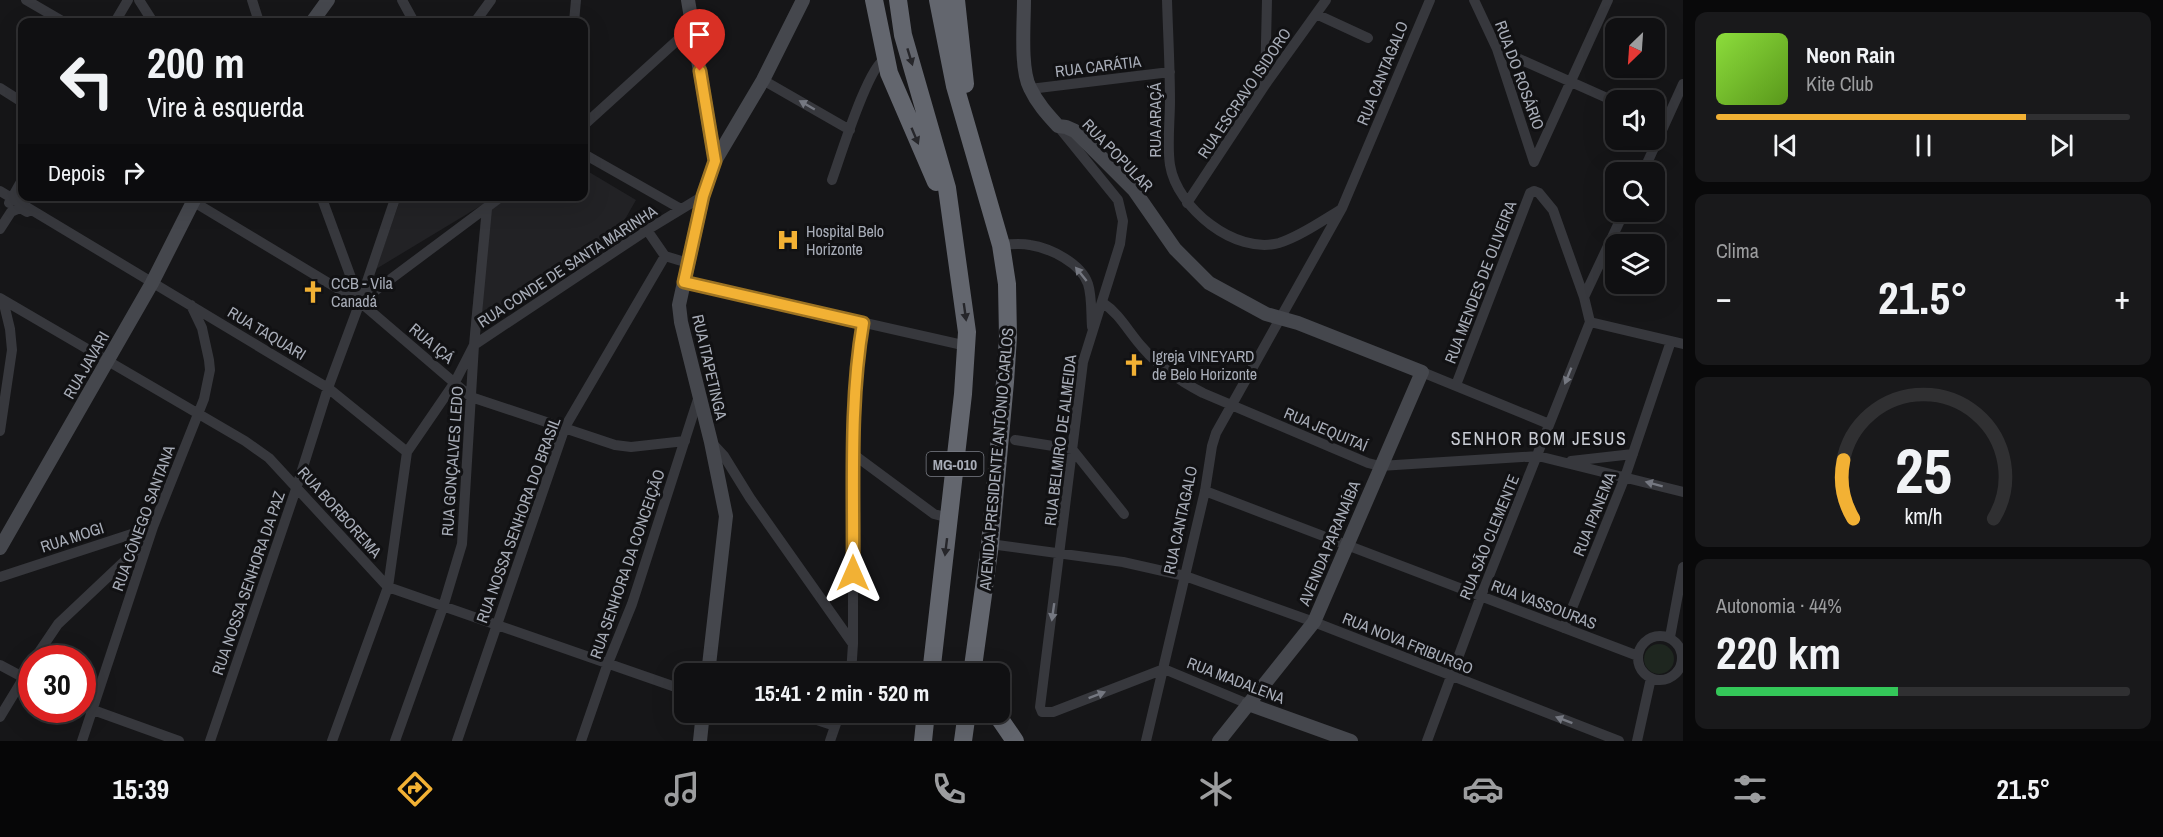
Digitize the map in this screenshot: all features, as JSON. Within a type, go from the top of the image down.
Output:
[{"type":"highway","points":[[874,0],[889,73],[937,183],[951,224]]},
{"type":"highway","name":"MG-010","points":[[898,0],[903,35],[947,188],[966,319],[967,346],[932,663]]},
{"type":"highway","name":"AVENIDA PRESIDENTE ANTÔNIO CARLOS","points":[[938,0],[955,86],[1001,245],[1007,284],[1008,337],[990,544],[973,663]]},
{"type":"highway","points":[[956,0],[971,140]]},
{"type":"highway","points":[[923,741],[925,723]]},
{"type":"highway","points":[[963,741],[965,723]]},
{"type":"highway","points":[[1003,723],[1016,741]]},
{"type":"street","points":[[26,0],[57,18]]},
{"type":"street","points":[[117,18],[128,0]]},
{"type":"street","points":[[139,0],[150,18]]},
{"type":"street","points":[[252,0],[258,18]]},
{"type":"street","points":[[315,18],[328,0]]},
{"type":"street","points":[[402,0],[412,18]]},
{"type":"street","points":[[477,18],[491,0]]},
{"type":"street","points":[[574,18],[576,0]]},
{"type":"street","name":"RUA ITAPETINGA","points":[[688,0],[715,161],[703,196],[680,305],[681,322],[711,442],[726,516],[709,663]]},
{"type":"street","points":[[715,161],[763,80],[803,0]]},
{"type":"street","name":"RUA POPULAR","points":[[1024,0],[1025,74],[1030,89],[1039,104],[1058,126],[1075,131],[1134,190],[1175,249],[1209,283],[1266,314],[1281,319]]},
{"type":"street","name":"RUA ARAÇÁ","points":[[1167,0],[1170,164],[1176,185],[1187,203],[1200,216],[1230,236],[1261,244],[1280,243],[1342,208]]},
{"type":"street","points":[[1265,85],[1267,0]]},
{"type":"street","name":"RUA ESCRAVO ISIDORO","points":[[1187,203],[1265,85],[1326,0]]},
{"type":"street","name":"RUA CANTAGALO","points":[[1146,741],[1205,491],[1216,433],[1342,208],[1430,0]]},
{"type":"street","name":"RUA DO ROSÁRIO","points":[[1474,0],[1497,49],[1534,162],[1572,82]]},
{"type":"street","points":[[1572,82],[1608,0]]},
{"type":"street","points":[[1316,14],[1368,38]]},
{"type":"street","points":[[588,121],[693,26]]},
{"type":"street","points":[[1497,49],[1605,97]]},
{"type":"street","points":[[832,180],[869,81],[877,65],[885,59]]},
{"type":"street","name":"RUA CARÁTIA","points":[[1030,89],[1170,72]]},
{"type":"street","points":[[763,80],[850,130]]},
{"type":"street","points":[[1665,125],[1683,84]]},
{"type":"street","points":[[0,88],[18,99]]},
{"type":"street","name":"RUA BELMIRO DE ALMEIDA","points":[[1042,712],[1040,707],[1061,554],[1083,362],[1120,244],[1123,221],[1118,200],[1058,126]]},
{"type":"street","points":[[588,156],[681,209]]},
{"type":"street","points":[[0,219],[18,187]]},
{"type":"street","name":"RUA TAQUARI","points":[[0,191],[102,254]]},
{"type":"street","name":"RUA MENDES DE OLIVEIRA","points":[[1456,385],[1530,193],[1534,191],[1539,193],[1553,210],[1584,297]]},
{"type":"street","name":"RUA CONDE DE SANTA MARINHA","points":[[333,741],[388,587],[407,452],[455,382],[474,345],[647,230],[703,196]]},
{"type":"street","name":"RUA JAVARI","points":[[0,548],[152,283],[190,201]]},
{"type":"street","name":"RUA IÇÁ","points":[[196,201],[360,302],[471,397],[565,427],[615,446],[631,447],[685,441]]},
{"type":"street","points":[[323,201],[360,302],[496,201]]},
{"type":"street","name":"RUA NOSSA SENHORA DA PAZ","points":[[210,741],[328,388],[394,201]]},
{"type":"street","name":"RUA TAQUARI","points":[[0,229],[10,212],[23,209],[91,250],[191,305],[328,388],[407,452]]},
{"type":"street","name":"RUA GONÇALVES LEDO","points":[[395,741],[458,562],[465,525],[474,345],[487,209]]},
{"type":"street","points":[[1619,222],[1584,297],[1590,322],[1683,344]]},
{"type":"street","points":[[647,230],[664,256],[688,263]]},
{"type":"street","points":[[1001,245],[1032,245],[1045,249],[1081,272],[1088,284],[1093,330]]},
{"type":"street","name":"RUA NOSSA SENHORA DO BRASIL","points":[[457,741],[565,427],[664,256]]},
{"type":"street","points":[[684,282],[967,346]]},
{"type":"street","points":[[0,431],[12,350],[10,329],[1,299]]},
{"type":"street","name":"RUA BORBOREMA","points":[[1,299],[197,413],[269,458],[388,587],[674,686]]},
{"type":"street","name":"RUA JEQUITAÍ","points":[[1102,303],[1118,315],[1142,347],[1160,366],[1177,379],[1232,406],[1368,463],[1380,466],[1538,456],[1683,492]]},
{"type":"street","name":"RUA CÔNEGO SANTANA","points":[[96,684],[204,399],[210,370],[206,341],[191,305]]},
{"type":"street","points":[[1281,319],[1298,323],[1549,424]]},
{"type":"street","name":"RUA SÃO CLEMENTE","points":[[1427,741],[1481,596],[1590,322]]},
{"type":"street","points":[[852,663],[853,394],[863,323]]},
{"type":"street","name":"RUA IPANEMA","points":[[1564,628],[1625,477],[1671,341]]},
{"type":"street","name":"AVENIDA PARANAÍBA","points":[[1219,741],[1314,622],[1422,372]]},
{"type":"street","name":"RUA SENHORA DA CONCEIÇÃO","points":[[581,741],[608,663],[632,604],[699,396]]},
{"type":"street","points":[[1015,440],[1072,449],[1124,514]]},
{"type":"street","points":[[711,442],[724,456],[750,498],[853,644]]},
{"type":"street","points":[[853,454],[934,514],[949,518]]},
{"type":"street","points":[[1562,463],[1633,454]]},
{"type":"street","name":"RUA VASSOURAS","points":[[1205,491],[1638,656]]},
{"type":"street","points":[[44,645],[58,624],[152,532]]},
{"type":"street","name":"RUA MOGI","points":[[0,577],[152,532]]},
{"type":"street","name":"RUA NOVA FRIBURGO","points":[[990,544],[1123,562],[1185,576],[1314,622],[1619,741]]},
{"type":"street","points":[[1670,637],[1683,567]]},
{"type":"street","points":[[1663,635],[1670,637],[1680,646],[1682,652],[1680,672],[1665,680],[1651,678],[1641,669],[1639,649],[1648,638],[1663,635]]},
{"type":"street","points":[[0,665],[18,675]]},
{"type":"street","name":"RUA MADALENA","points":[[1042,712],[1053,712],[1164,669],[1320,736],[1351,741]]},
{"type":"street","points":[[1637,741],[1651,678]]},
{"type":"street","points":[[0,717],[18,692]]},
{"type":"street","points":[[96,712],[179,741]]},
{"type":"street","name":"RUA CÔNEGO SANTANA","points":[[82,741],[85,723]]},
{"type":"street","points":[[700,741],[702,723]]},
{"type":"street","points":[[826,723],[835,726]]},
{"type":"street","points":[[830,741],[836,723]]},
{"type":"shaded area","points":[[588,171],[636,200],[624,221],[633,232],[470,336],[482,205],[376,269],[400,201],[588,201]]},
{"type":"shaded area","points":[[1659,644],[1670,648],[1674,659],[1670,670],[1659,674],[1648,670],[1644,659],[1648,648]]},
{"type":"place","name":"Hospital Belo Horizonte","points":[[788,240]]},
{"type":"place","name":"CCB - Vila Canadá","points":[[313,292]]},
{"type":"place","name":"Igreja VINEYARD de Belo Horizonte","points":[[1134,365]]},
{"type":"district","name":"SENHOR BOM JESUS","points":[[1539,438]]},
{"type":"route","points":[[700,71],[715,161],[703,196],[684,282],[863,323],[853,394],[853,573]]}]
